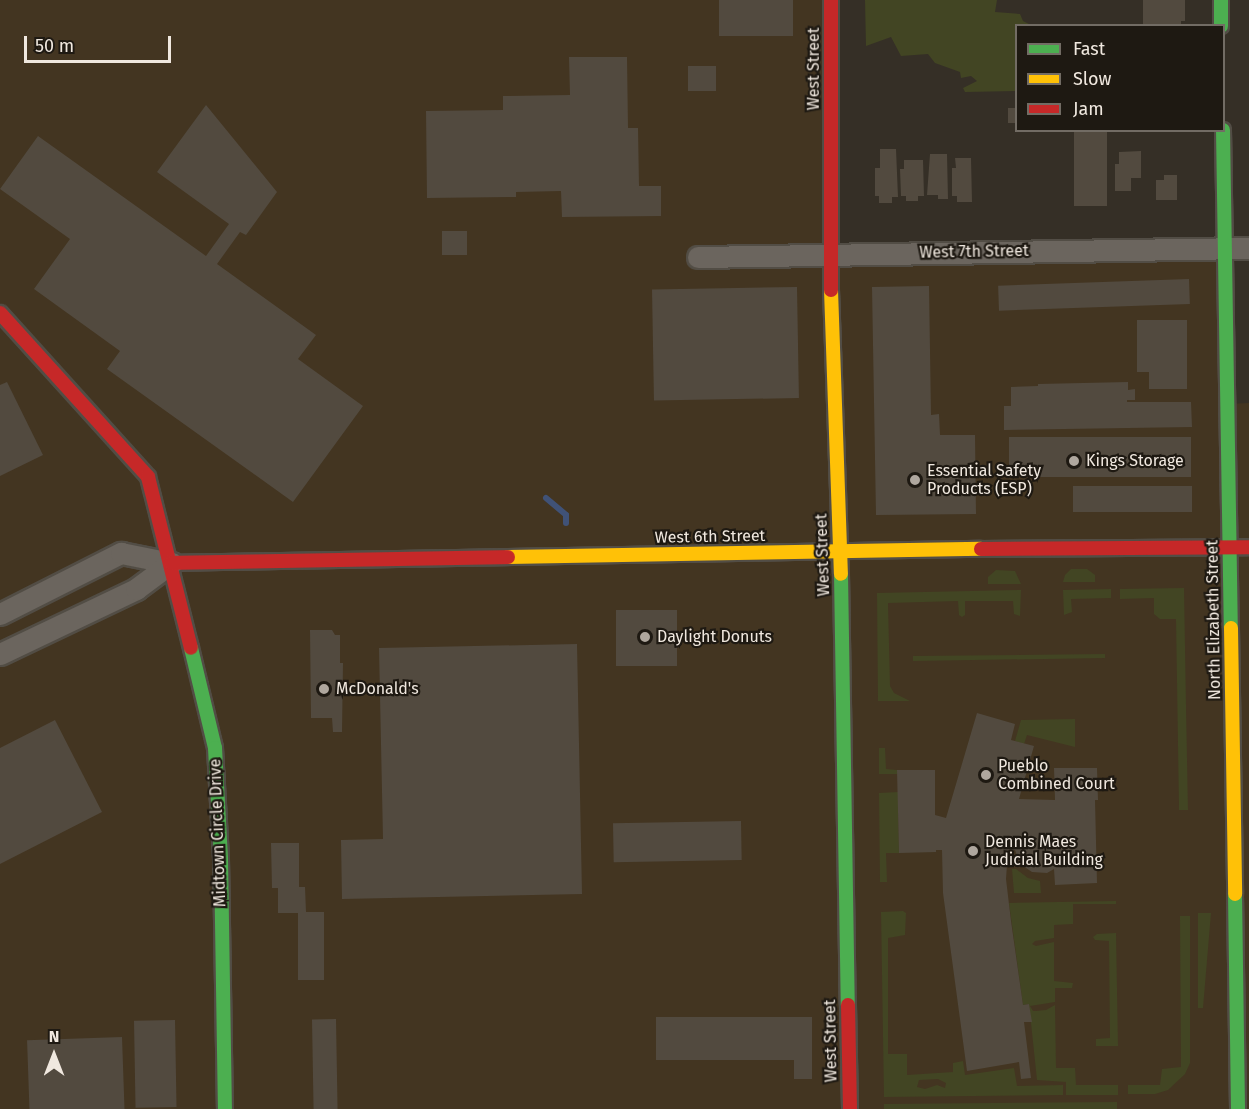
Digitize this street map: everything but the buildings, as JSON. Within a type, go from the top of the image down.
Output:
[{"type":"street","name":"West Street","points":[[831,0],[830,254],[839,551],[850,1109]]},
{"type":"street","points":[[1221,0],[1221,24]]},
{"type":"street","name":"North Elizabeth Street","points":[[1223,132],[1238,1109]]},
{"type":"street","name":"West 7th Street","points":[[698,257],[1249,248]]},
{"type":"street","name":"Midtown Circle Drive","points":[[0,313],[148,477],[215,748],[221,859],[225,1109]]},
{"type":"street","name":"West 6th Street","points":[[171,563],[839,551],[1249,547]]},
{"type":"street","points":[[0,614],[121,553],[171,563]]},
{"type":"street","points":[[0,654],[136,589],[171,563]]},
{"type":"street","points":[[1234,848],[1249,847]]},
{"type":"shaded area","points":[[0,0],[831,0],[830,254],[1224,248],[1227,404],[1249,403],[1249,1109],[0,1109]]},
{"type":"green space","points":[[865,0],[997,0],[995,12],[1020,14],[1023,21],[1029,24],[1015,24],[1015,91],[965,92],[963,88],[977,81],[971,76],[961,78],[960,72],[935,63],[928,54],[901,56],[891,37],[866,46]]},
{"type":"green space","points":[[1071,569],[1087,569],[1095,575],[1095,582],[1063,582],[1065,575]]},
{"type":"green space","points":[[996,570],[1015,571],[1021,584],[988,584],[988,577]]},
{"type":"green space","points":[[1184,588],[1188,810],[1179,810],[1176,619],[1160,619],[1154,614],[1154,598],[1120,599],[1120,589]]},
{"type":"green space","points":[[1111,589],[1111,598],[1071,599],[1072,612],[1064,615],[1063,590]]},
{"type":"green space","points":[[1021,590],[1020,616],[1014,614],[1013,601],[965,601],[965,615],[962,617],[959,615],[958,601],[888,603],[890,686],[894,693],[910,701],[878,701],[877,593]]},
{"type":"green space","points":[[1105,654],[1105,658],[913,661],[913,656]]},
{"type":"green space","points":[[1075,719],[1075,747],[1027,735],[1024,744],[1015,741],[1021,720]]},
{"type":"green space","points":[[879,748],[885,748],[886,769],[897,770],[898,774],[879,774]]},
{"type":"green space","points":[[898,792],[899,853],[886,853],[887,882],[880,882],[879,793]]},
{"type":"green space","points":[[1012,869],[1016,869],[1028,878],[1040,881],[1041,893],[1014,893]]},
{"type":"green space","points":[[1116,901],[1116,904],[1073,904],[1073,924],[1054,925],[1054,938],[1035,941],[1032,944],[1036,946],[1054,942],[1054,981],[1073,983],[1072,988],[1055,988],[1055,1002],[1030,1006],[1033,1011],[1036,1011],[1046,1010],[1055,1005],[1056,1068],[1075,1068],[1076,1085],[1118,1085],[1118,1095],[1066,1095],[1066,1082],[1037,1080],[1029,1004],[1023,1005],[1009,903]]},
{"type":"green space","points":[[903,911],[906,913],[905,935],[888,938],[888,1054],[907,1054],[907,1075],[953,1072],[953,1063],[963,1061],[965,1075],[1014,1068],[1017,1086],[1063,1085],[1063,1095],[884,1097],[881,912]],"holes":[[[938,1079],[946,1083],[945,1088],[937,1085],[925,1089],[917,1087],[919,1080]]]},
{"type":"green space","points":[[1198,913],[1211,913],[1203,1008],[1198,1008]]},
{"type":"green space","points":[[1180,916],[1190,916],[1190,1063],[1185,1074],[1168,1090],[1155,1094],[1128,1094],[1128,1085],[1160,1085],[1162,1069],[1181,1067]]},
{"type":"green space","points":[[1116,933],[1118,1046],[1096,1046],[1096,1039],[1110,1038],[1109,941],[1095,940],[1093,937],[1097,934]]},
{"type":"green space","points":[[1117,1102],[1117,1109],[884,1109],[884,1104]]},
{"type":"waterway","points":[[546,498],[566,515],[566,523]]},
{"type":"traffic: fast","points":[[1221,0],[1221,24]]},
{"type":"traffic: fast","points":[[1223,132],[1231,628]]},
{"type":"traffic: fast","points":[[841,574],[848,1005]]},
{"type":"traffic: fast","points":[[191,648],[215,748],[221,859],[225,1109]]},
{"type":"traffic: fast","points":[[1235,894],[1238,1109]]},
{"type":"traffic: slow","points":[[831,290],[841,574]]},
{"type":"traffic: slow","points":[[508,557],[981,549]]},
{"type":"traffic: slow","points":[[1231,628],[1235,894]]},
{"type":"traffic: jam","points":[[831,0],[831,290]]},
{"type":"traffic: jam","points":[[0,313],[148,477],[191,648]]},
{"type":"traffic: jam","points":[[981,549],[1249,547]]},
{"type":"traffic: jam","points":[[171,563],[508,557]]},
{"type":"traffic: jam","points":[[848,1005],[850,1109]]},
{"type":"place","name":"Kings Storage","points":[[1074,461]]},
{"type":"place","name":"Essential Safety Products (ESP)","points":[[915,480]]},
{"type":"place","name":"Daylight Donuts","points":[[645,637]]},
{"type":"place","name":"McDonald's","points":[[324,689]]},
{"type":"place","name":"Pueblo Combined Court","points":[[986,775]]},
{"type":"place","name":"Dennis Maes Judicial Building","points":[[973,851]]}]
